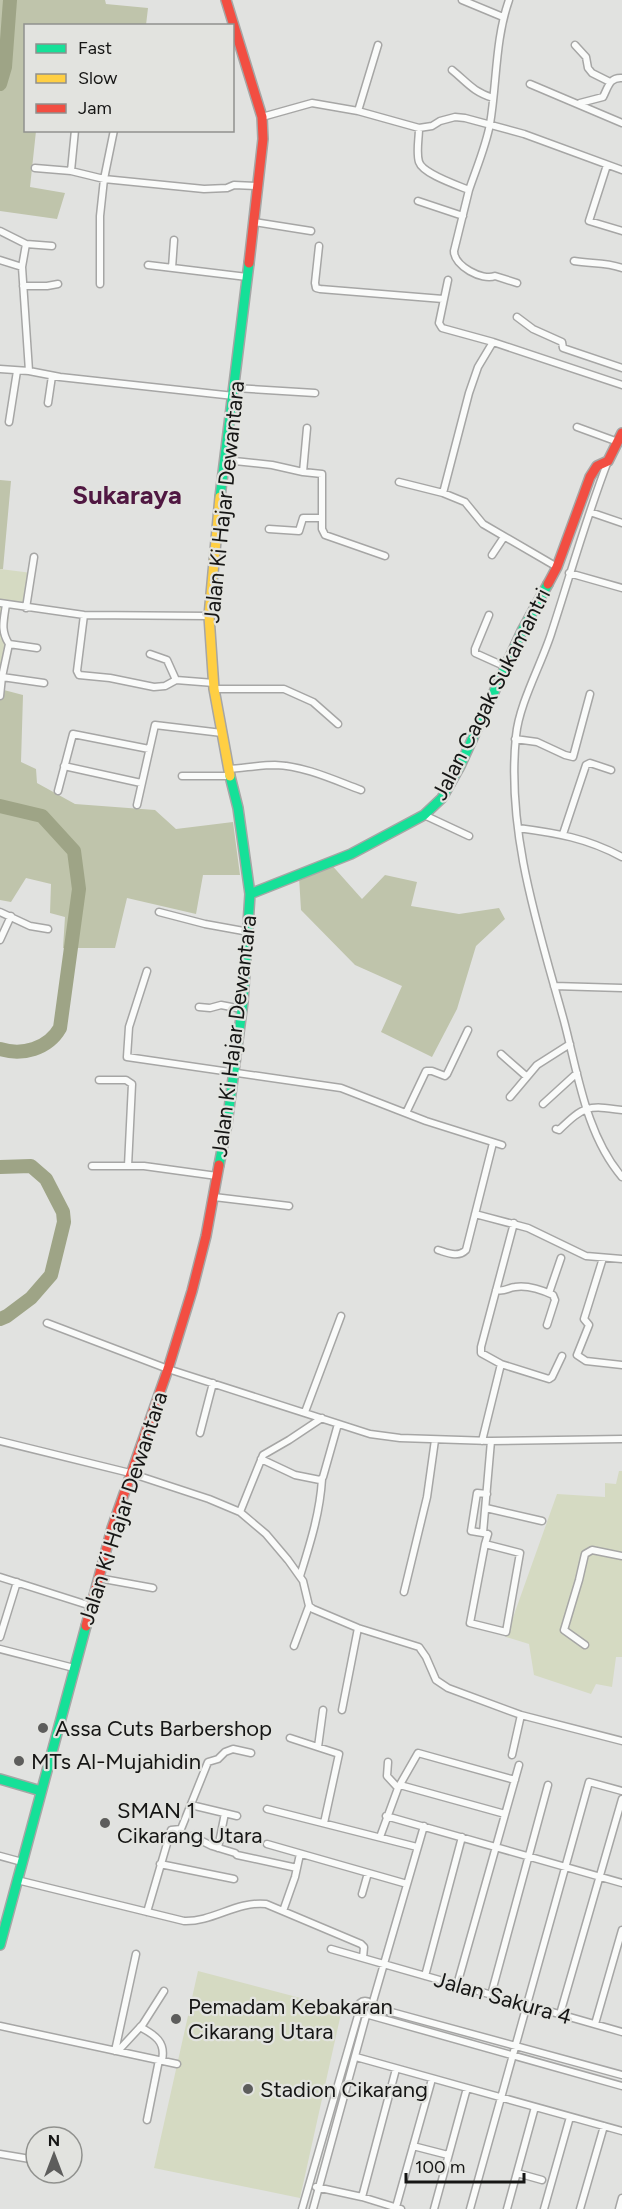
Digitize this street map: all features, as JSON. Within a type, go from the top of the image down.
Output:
[{"type":"main road","name":"Jalan Ki Hajar Dewantara","points":[[226,0],[233,24]]},
{"type":"main road","name":"Jalan Ki Hajar Dewantara","points":[[0,1946],[2,1931],[98,1578],[130,1473],[168,1369],[195,1280],[214,1197],[227,1124],[242,1009],[250,894],[238,808],[229,773],[214,686],[209,616],[263,139],[262,117],[234,26]]},
{"type":"main road","name":"Jalan Cagak Sukamantri","points":[[250,894],[351,854],[424,815],[438,803],[445,794],[522,631],[557,567],[590,477],[597,466],[608,461],[620,437]]},
{"type":"main road","points":[[0,1779],[41,1791]]},
{"type":"street","points":[[462,0],[503,17]]},
{"type":"street","points":[[509,0],[496,53],[496,83],[489,126],[469,190],[454,256],[457,262],[482,276],[495,276],[517,283]]},
{"type":"street","points":[[358,111],[378,45]]},
{"type":"street","points":[[575,45],[586,57],[588,69],[610,82]]},
{"type":"street","points":[[452,70],[471,88],[493,98]]},
{"type":"street","points":[[580,104],[603,97],[610,82],[622,78]]},
{"type":"street","points":[[530,84],[622,123]]},
{"type":"street","points":[[262,117],[306,104],[358,111],[419,128],[432,126],[455,117],[524,134],[622,170]]},
{"type":"street","points":[[419,128],[418,160],[420,166],[469,190]]},
{"type":"street","points":[[71,171],[75,132]]},
{"type":"street","points":[[100,284],[100,216],[104,179],[114,132]]},
{"type":"street","points":[[607,165],[589,221],[622,231]]},
{"type":"street","points":[[35,168],[71,171],[104,179],[204,189],[227,188],[234,185],[257,186]]},
{"type":"street","points":[[418,201],[463,216]]},
{"type":"street","points":[[254,222],[311,231]]},
{"type":"street","points":[[0,231],[26,244],[52,246]]},
{"type":"street","points":[[172,268],[174,240]]},
{"type":"street","points":[[26,244],[22,267],[29,371]]},
{"type":"street","points":[[320,246],[315,283],[316,288],[320,290],[443,299]]},
{"type":"street","points":[[0,260],[22,267]]},
{"type":"street","points":[[574,261],[594,264],[606,262],[622,268]]},
{"type":"street","points":[[148,265],[247,277]]},
{"type":"street","points":[[448,280],[443,299],[440,323],[442,328],[493,342],[622,385]]},
{"type":"street","points":[[23,286],[58,284]]},
{"type":"street","points":[[516,317],[533,329],[562,342],[564,349],[622,368]]},
{"type":"street","points":[[443,493],[469,393],[478,367],[493,342]]},
{"type":"street","points":[[0,369],[29,371],[52,376],[235,392],[315,393]]},
{"type":"street","points":[[9,422],[16,371]]},
{"type":"street","points":[[48,403],[52,376]]},
{"type":"street","points":[[577,427],[620,437]]},
{"type":"street","points":[[303,472],[307,428]]},
{"type":"street","points":[[225,460],[322,474],[322,518],[325,535],[385,556]]},
{"type":"street","points":[[608,461],[569,573],[551,635],[519,716],[515,739],[515,776],[518,828],[531,902],[587,1107],[600,1145],[622,1177]]},
{"type":"street","points":[[399,482],[443,493],[465,502],[483,524],[557,567]]},
{"type":"street","points":[[590,512],[622,523]]},
{"type":"street","points":[[269,529],[298,531],[303,518],[322,518]]},
{"type":"street","points":[[492,555],[504,537]]},
{"type":"street","points":[[26,608],[34,557]]},
{"type":"street","points":[[569,573],[622,588]]},
{"type":"street","points":[[0,696],[9,644],[2,630],[3,604],[84,615],[209,616]]},
{"type":"street","points":[[84,615],[77,671],[79,675],[110,678],[154,687],[165,686],[176,680],[214,686],[284,689],[313,702],[338,724]]},
{"type":"street","points":[[489,615],[475,653],[506,667]]},
{"type":"street","points":[[9,644],[37,648]]},
{"type":"street","points":[[150,654],[167,660],[176,680]]},
{"type":"street","points":[[2,677],[44,683]]},
{"type":"street","points":[[515,739],[537,742],[565,756],[573,757],[590,694]]},
{"type":"street","points":[[137,805],[153,728],[158,724],[222,733]]},
{"type":"street","points":[[58,791],[74,734],[149,749]]},
{"type":"street","points":[[563,834],[586,765],[590,763],[611,770]]},
{"type":"street","points":[[182,776],[229,773],[275,765],[319,774],[361,790]]},
{"type":"street","points":[[64,766],[141,783]]},
{"type":"street","points":[[424,815],[469,836]]},
{"type":"street","points":[[518,828],[563,834],[606,847],[622,856]]},
{"type":"street","points":[[0,912],[30,926],[48,929]]},
{"type":"street","points":[[159,912],[249,932]]},
{"type":"street","points":[[0,940],[11,916]]},
{"type":"street","points":[[147,971],[129,1027],[127,1057],[341,1088],[406,1113],[502,1145]]},
{"type":"street","points":[[554,986],[622,988]]},
{"type":"street","points":[[199,1006],[210,1008],[221,1005],[242,1009]]},
{"type":"street","points":[[406,1113],[425,1071],[430,1070],[446,1076],[468,1030]]},
{"type":"street","points":[[510,1096],[537,1065],[570,1044]]},
{"type":"street","points":[[501,1054],[526,1076]]},
{"type":"street","points":[[543,1104],[577,1072]]},
{"type":"street","points":[[99,1080],[123,1080],[132,1083],[128,1166]]},
{"type":"street","points":[[556,1129],[559,1130],[587,1107],[622,1110]]},
{"type":"street","points":[[438,1250],[456,1255],[464,1252],[468,1246],[493,1143]]},
{"type":"street","points":[[92,1166],[162,1167],[217,1176]]},
{"type":"street","points":[[214,1197],[289,1206]]},
{"type":"street","points":[[475,1214],[528,1227],[586,1256],[622,1259]]},
{"type":"street","points":[[514,1223],[481,1350],[483,1354],[501,1364],[551,1379],[562,1356]]},
{"type":"street","points":[[549,1293],[561,1258]]},
{"type":"street","points":[[603,1258],[595,1290],[584,1319],[589,1325],[577,1355],[586,1361],[622,1365]]},
{"type":"street","points":[[496,1290],[506,1291],[517,1287],[549,1293],[556,1298],[547,1325]]},
{"type":"street","points":[[304,1412],[341,1316]]},
{"type":"street","points":[[47,1323],[168,1369],[338,1424],[384,1436],[482,1441],[622,1439]]},
{"type":"street","points":[[482,1441],[501,1364]]},
{"type":"street","points":[[200,1432],[213,1383]]},
{"type":"street","points":[[240,1512],[264,1454],[290,1440],[322,1418]]},
{"type":"street","points":[[300,1576],[315,1527],[321,1499],[322,1479],[338,1424]]},
{"type":"street","points":[[404,1592],[427,1497],[435,1440]]},
{"type":"street","points":[[0,1441],[130,1473],[240,1512],[266,1534],[300,1576],[309,1606],[294,1646]]},
{"type":"street","points":[[483,1533],[491,1441]]},
{"type":"street","points":[[261,1460],[295,1475],[312,1480],[322,1479]]},
{"type":"street","points":[[485,1545],[520,1553],[506,1632],[470,1623],[485,1545],[488,1534],[471,1531],[477,1492],[487,1494]]},
{"type":"street","points":[[486,1508],[542,1521]]},
{"type":"street","points":[[585,1645],[564,1630],[585,1554],[592,1550],[622,1556]]},
{"type":"street","points":[[0,1577],[91,1606]]},
{"type":"street","points":[[98,1578],[153,1588]]},
{"type":"street","points":[[0,1637],[17,1582]]},
{"type":"street","points":[[309,1606],[358,1628],[419,1647],[439,1683],[521,1715],[622,1741]]},
{"type":"street","points":[[342,1710],[358,1628]]},
{"type":"street","points":[[0,1649],[74,1668]]},
{"type":"street","points":[[318,1747],[323,1710]]},
{"type":"street","points":[[512,1755],[521,1715]]},
{"type":"street","points":[[290,1738],[339,1754],[324,1823]]},
{"type":"street","points":[[147,1912],[171,1830],[180,1831],[208,1762],[218,1760],[225,1752],[233,1749],[251,1754]]},
{"type":"street","points":[[380,1837],[399,1786],[418,1752],[514,1780]]},
{"type":"street","points":[[388,1762],[387,1776],[399,1786],[505,1814]]},
{"type":"street","points":[[458,1985],[519,1765]]},
{"type":"street","points":[[470,2209],[589,1782],[622,1791]]},
{"type":"street","points":[[491,1995],[548,1785]]},
{"type":"street","points":[[560,2014],[622,1799]]},
{"type":"street","points":[[191,1804],[237,1816]]},
{"type":"street","points":[[267,1809],[417,1847]]},
{"type":"street","points":[[218,1848],[225,1813]]},
{"type":"street","points":[[386,1816],[622,1883]]},
{"type":"street","points":[[313,2209],[424,1826]]},
{"type":"street","points":[[613,1831],[622,1833]]},
{"type":"street","points":[[192,1836],[218,1848],[235,1852],[237,1855],[297,1868]]},
{"type":"street","points":[[424,1976],[462,1837]]},
{"type":"street","points":[[267,1844],[407,1884]]},
{"type":"street","points":[[283,1911],[300,1854]]},
{"type":"street","points":[[0,1856],[22,1862]]},
{"type":"street","points":[[160,1864],[234,1879]]},
{"type":"street","points":[[362,1894],[368,1873]]},
{"type":"street","points":[[17,1880],[184,1921],[196,1921],[252,1903],[266,1904],[361,1944],[364,1947],[363,1958]]},
{"type":"street","points":[[595,2024],[622,1930]]},
{"type":"street","name":"Jalan Sakura 4","points":[[331,1949],[622,2032]]},
{"type":"street","points":[[117,2051],[136,1954]]},
{"type":"street","points":[[117,2051],[140,2027],[164,1991]]},
{"type":"street","points":[[302,2209],[359,2012],[358,2006],[362,2002],[367,2001],[372,2006],[622,2076]]},
{"type":"street","points":[[359,2012],[622,2086]]},
{"type":"street","points":[[0,2026],[177,2064]]},
{"type":"street","points":[[140,2027],[160,2040],[164,2047],[147,2120]]},
{"type":"street","points":[[356,2057],[622,2131]]},
{"type":"street","points":[[363,2197],[396,2069]]},
{"type":"street","points":[[310,2186],[363,2197],[399,2208],[413,2146],[432,2079]]},
{"type":"street","points":[[434,2209],[466,2088]]},
{"type":"street","points":[[507,2209],[536,2107]]},
{"type":"street","points":[[544,2209],[570,2117]]},
{"type":"street","points":[[580,2209],[604,2126]]},
{"type":"street","points":[[413,2146],[448,2155]]},
{"type":"street","points":[[0,2154],[24,2158]]},
{"type":"street","points":[[517,2173],[542,2181]]},
{"type":"street","points":[[619,2209],[622,2198]]},
{"type":"green space","points":[[0,0],[105,0],[106,4],[148,8],[146,24],[24,24],[24,132],[36,132],[30,187],[65,193],[57,219],[0,211]]},
{"type":"green space","points":[[0,480],[11,481],[3,569],[0,569]]},
{"type":"green space","points":[[0,569],[32,573],[27,605],[10,603],[2,689],[0,689]]},
{"type":"green space","points":[[0,689],[23,695],[21,762],[36,769],[37,783],[75,804],[155,810],[176,829],[233,822],[240,875],[203,875],[196,914],[127,898],[115,948],[63,948],[65,917],[50,913],[51,884],[26,878],[11,902],[0,900]]},
{"type":"green space","points":[[329,862],[362,899],[385,875],[417,882],[411,906],[459,914],[499,908],[505,919],[476,946],[457,1009],[432,1057],[381,1032],[402,986],[355,965],[301,910],[299,877]]},
{"type":"green space","points":[[619,1471],[622,1471],[622,1657],[616,1657],[612,1687],[596,1684],[591,1694],[534,1675],[529,1644],[506,1637],[557,1494],[605,1497],[605,1483],[616,1484]]},
{"type":"green space","name":"Stadion Cikarang","points":[[198,1971],[342,2009],[300,2198],[154,2168]]},
{"type":"waterway","points":[[0,84],[5,67],[10,0]]},
{"type":"waterway","points":[[0,806],[42,816],[74,851],[79,889],[60,1028],[49,1041],[34,1049],[17,1052],[0,1049]]},
{"type":"waterway","points":[[0,1167],[31,1166],[46,1179],[63,1212],[64,1222],[51,1275],[31,1298],[0,1319]]},
{"type":"traffic: fast","points":[[220,497],[249,263]]},
{"type":"traffic: fast","points":[[250,894],[351,854],[424,815],[442,798],[460,766],[522,631],[548,584]]},
{"type":"traffic: fast","points":[[219,1165],[227,1124],[243,1002],[250,894],[238,808],[230,776]]},
{"type":"traffic: fast","points":[[0,1945],[86,1626]]},
{"type":"traffic: fast","points":[[0,1779],[41,1791]]},
{"type":"traffic: slow","points":[[220,497],[209,616],[214,689],[230,776]]},
{"type":"traffic: jam","points":[[226,0],[233,24]]},
{"type":"traffic: jam","points":[[234,26],[262,117],[263,139],[249,263]]},
{"type":"traffic: jam","points":[[548,584],[557,567],[590,477],[597,466],[608,461],[622,433]]},
{"type":"traffic: jam","points":[[86,1626],[112,1528],[168,1369],[192,1291],[206,1236],[219,1165]]},
{"type":"place","name":"Assa Cuts Barbershop","points":[[43,1728]]},
{"type":"place","name":"MTs Al-Mujahidin","points":[[19,1761]]},
{"type":"place","name":"SMAN 1 Cikarang Utara","points":[[105,1823]]},
{"type":"place","name":"Pemadam Kebakaran Cikarang Utara","points":[[176,2019]]},
{"type":"place","name":"Stadion Cikarang","points":[[248,2089]]},
{"type":"district","name":"Sukaraya","points":[[127,495]]}]
